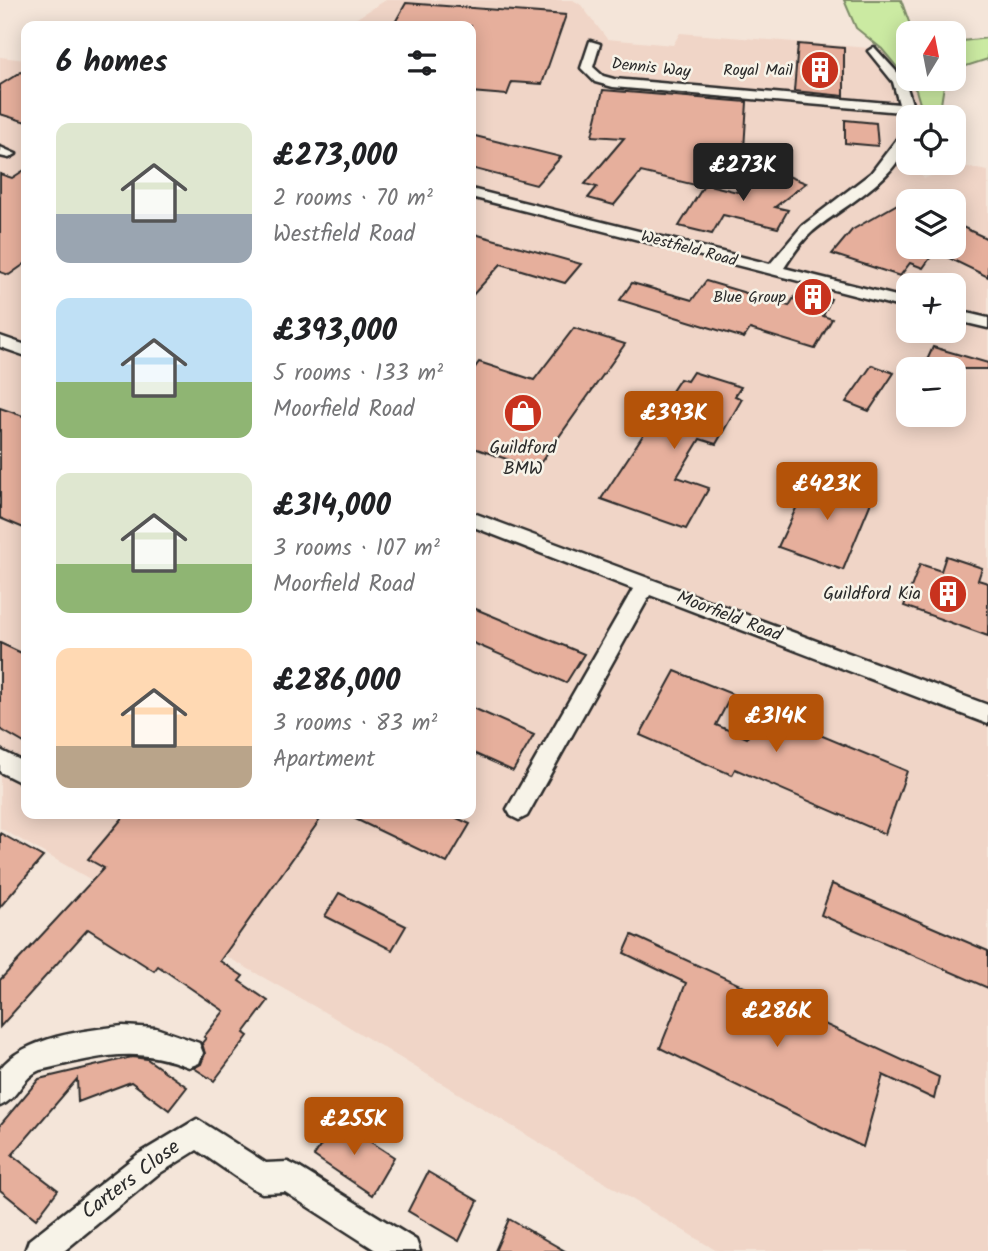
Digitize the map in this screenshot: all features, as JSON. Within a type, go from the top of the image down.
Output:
[{"type":"street","name":"Dennis Way","points":[[594,44],[587,68],[599,79],[613,83],[896,112]]},
{"type":"street","points":[[874,51],[899,81],[906,105]]},
{"type":"street","points":[[774,271],[805,231],[884,170],[896,157]]},
{"type":"street","name":"Westfield Road","points":[[476,193],[896,301]]},
{"type":"street","points":[[966,318],[988,323]]},
{"type":"street","points":[[0,341],[21,349]]},
{"type":"street","name":"Moorfield Road","points":[[476,521],[988,715]]},
{"type":"street","points":[[519,809],[645,586]]},
{"type":"street","points":[[0,760],[21,772]]},
{"type":"street","points":[[0,1092],[26,1061],[81,1045],[148,1039],[171,1043],[189,1053]]},
{"type":"street","name":"Carters Close","points":[[40,1251],[147,1165],[197,1133],[262,1178],[288,1177],[405,1251]]},
{"type":"shaded area","points":[[386,0],[573,0],[581,5],[607,39],[673,45],[680,33],[882,49],[896,66],[896,91],[916,91],[920,105],[896,105],[896,175],[921,175],[925,178],[934,175],[966,175],[966,167],[988,171],[988,1251],[717,1251],[333,1017],[0,828],[0,57],[21,59],[21,819],[476,819],[476,21],[352,21]]},
{"type":"green space","points":[[844,0],[901,0],[909,21],[896,21],[896,66],[882,49],[856,28]]},
{"type":"green space","points":[[988,38],[988,59],[966,66],[966,41]]},
{"type":"green space","points":[[916,91],[943,91],[941,105],[920,105]]},
{"type":"building","points":[[406,3],[566,15],[542,84],[512,82],[507,95],[476,92],[476,21],[396,21]]},
{"type":"building","name":"Royal Mail","points":[[798,44],[844,48],[844,96],[794,91]]},
{"type":"building","points":[[21,72],[21,120],[0,114],[0,85]]},
{"type":"building","points":[[603,90],[747,102],[744,149],[724,147],[695,185],[641,172],[614,205],[588,198],[597,187],[585,184],[624,138],[592,136]]},
{"type":"building","points":[[845,120],[876,123],[878,146],[845,143]]},
{"type":"building","points":[[476,136],[561,157],[536,185],[476,169]]},
{"type":"building","points":[[767,168],[806,183],[775,207],[788,210],[778,228],[723,215],[712,234],[679,226],[705,184],[737,192]]},
{"type":"building","points":[[21,172],[21,267],[9,275],[0,272],[0,174],[12,178]]},
{"type":"building","points":[[896,205],[896,259],[929,259],[923,268],[910,263],[902,273],[896,275],[832,254],[852,230]]},
{"type":"building","points":[[966,229],[988,239],[988,277],[951,259],[966,259]]},
{"type":"building","points":[[476,234],[581,264],[565,283],[501,264],[476,292]]},
{"type":"building","points":[[706,281],[789,306],[798,291],[831,299],[823,316],[832,319],[815,349],[750,329],[744,338],[620,300],[632,283],[692,300]]},
{"type":"building","name":"Guildford BMW","points":[[574,328],[625,344],[536,469],[476,449],[476,366],[479,362],[534,380]]},
{"type":"building","points":[[933,347],[988,363],[988,369],[966,369],[966,357],[928,357]]},
{"type":"building","points":[[872,365],[894,373],[869,411],[846,402]]},
{"type":"building","points":[[693,372],[741,387],[735,396],[742,399],[716,444],[700,439],[677,477],[709,488],[686,529],[601,499],[680,379],[687,381]]},
{"type":"building","points":[[0,408],[21,415],[21,527],[0,518]]},
{"type":"building","points":[[811,476],[874,495],[843,570],[778,547]]},
{"type":"building","name":"Guildford Kia","points":[[946,556],[982,568],[978,580],[988,583],[988,636],[904,606],[920,564],[941,571]]},
{"type":"building","points":[[476,609],[584,654],[566,683],[476,644]]},
{"type":"building","points":[[0,643],[21,653],[21,741],[0,729]]},
{"type":"building","points":[[675,671],[732,694],[716,725],[747,738],[760,710],[907,771],[885,834],[735,769],[732,775],[640,735]]},
{"type":"building","points":[[476,709],[534,735],[513,771],[476,754]]},
{"type":"building","points":[[122,819],[320,819],[220,961],[243,976],[239,981],[268,1001],[244,1033],[248,1036],[214,1081],[194,1068],[201,1064],[205,1054],[202,1043],[206,1038],[204,1037],[224,1011],[158,966],[154,971],[88,929],[0,1027],[0,980],[104,868],[88,859]]},
{"type":"building","points":[[355,819],[459,819],[470,824],[447,863]]},
{"type":"building","points":[[0,833],[43,857],[0,907]]},
{"type":"building","points":[[832,884],[988,951],[988,988],[821,915]]},
{"type":"building","points":[[339,893],[406,926],[392,950],[325,916]]},
{"type":"building","points":[[632,935],[939,1077],[934,1099],[883,1075],[863,1147],[660,1048],[686,983],[624,953]]},
{"type":"building","points":[[132,1057],[147,1059],[187,1087],[169,1110],[131,1082],[78,1102],[77,1079],[12,1155],[58,1190],[36,1219],[0,1190],[0,1125],[39,1079]]},
{"type":"building","points":[[337,1120],[394,1157],[372,1195],[314,1156]]},
{"type":"building","points":[[428,1172],[478,1201],[459,1241],[408,1211]]},
{"type":"building","points":[[509,1219],[565,1251],[495,1251]]},
{"type":"place","name":"Royal Mail","points":[[820,70]]},
{"type":"place","name":"Blue Group","points":[[813,297]]},
{"type":"place","name":"Guildford BMW","points":[[523,413]]},
{"type":"place","name":"Guildford Kia","points":[[948,594]]}]
